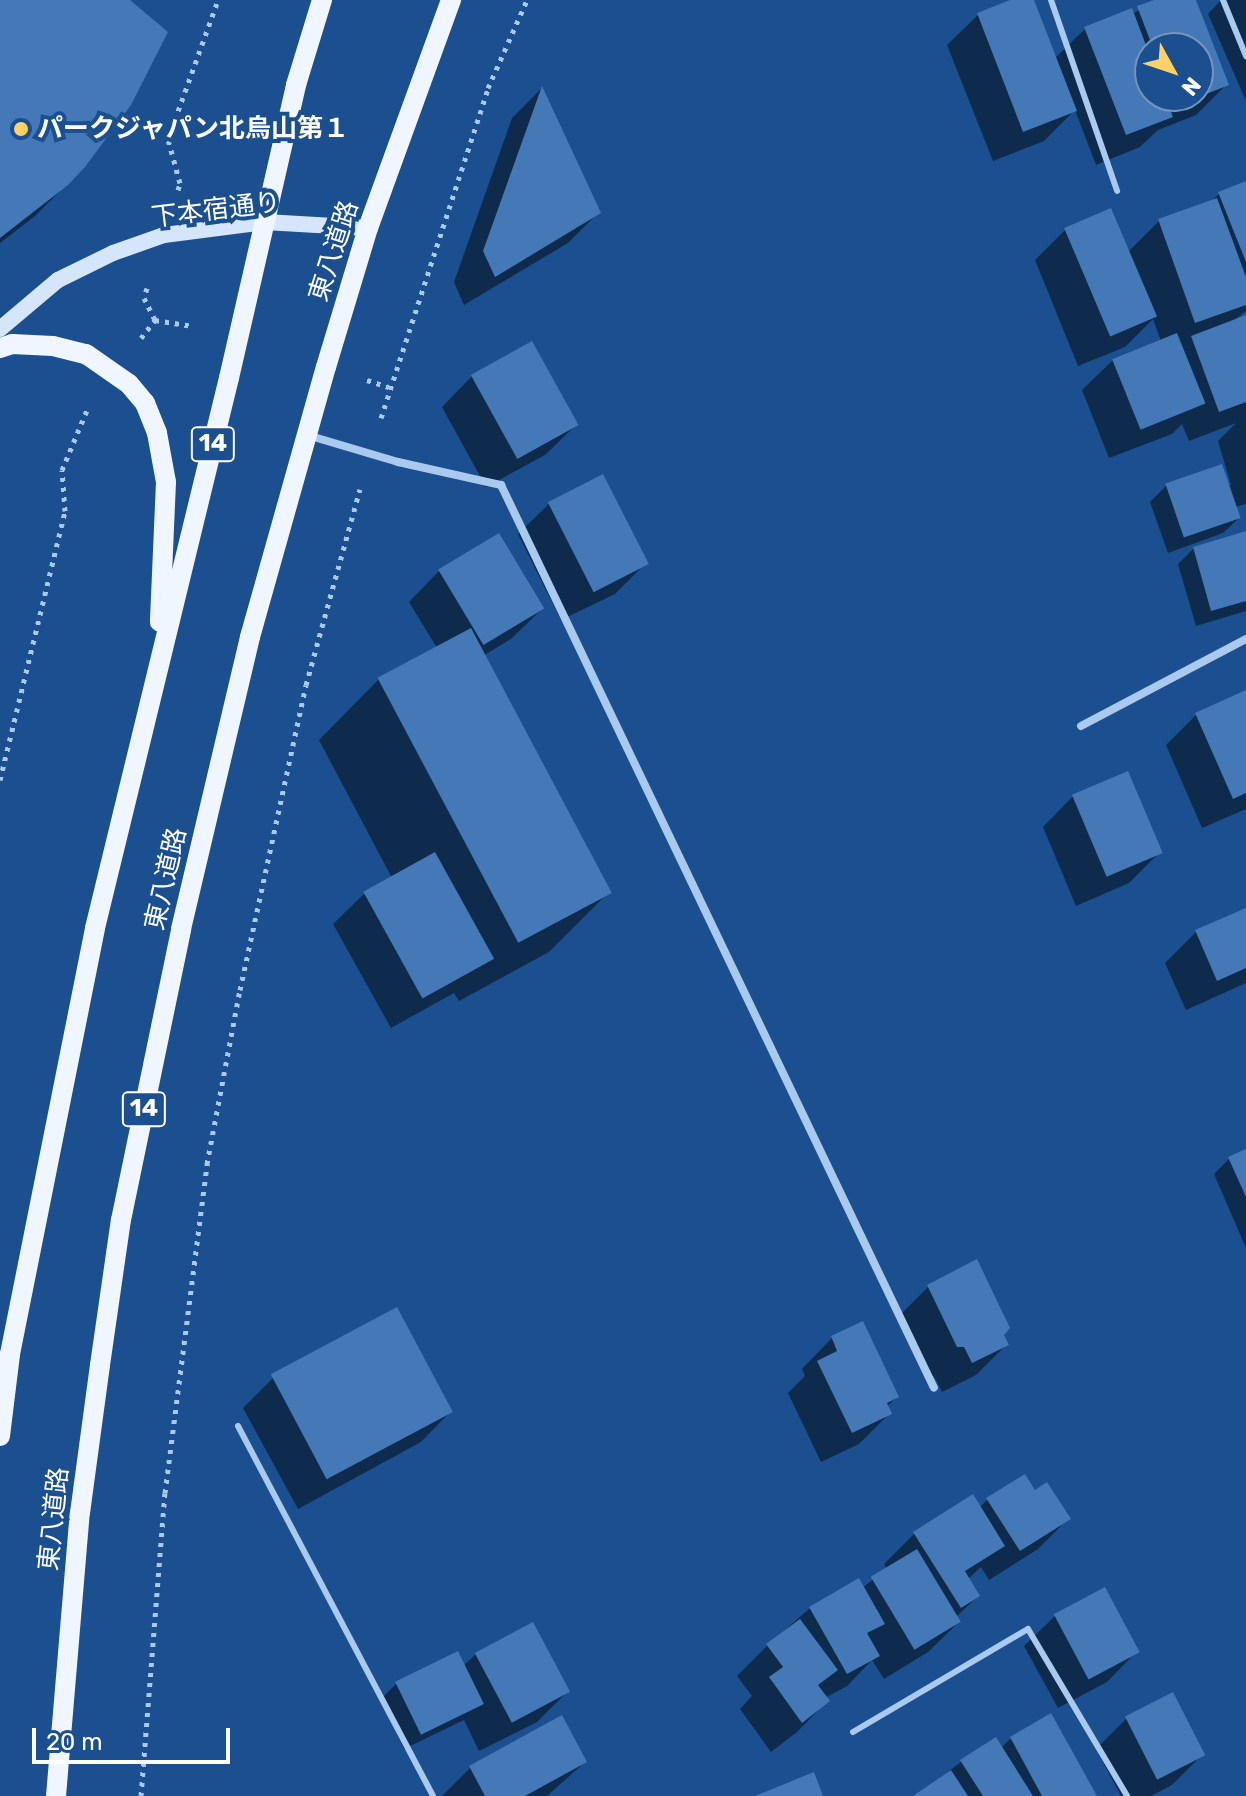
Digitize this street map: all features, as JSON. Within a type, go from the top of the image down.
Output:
[{"type":"main road","name":"14","points":[[0,1436],[10,1354],[95,928],[296,85],[322,0]]},
{"type":"main road","name":"東八道路","points":[[56,1796],[80,1513],[121,1220],[181,929],[239,683],[307,434],[368,228],[451,0]]},
{"type":"main road","points":[[0,348],[12,344],[53,346],[86,354],[129,384],[145,403],[157,433],[166,482],[158,666]]},
{"type":"street","name":"下本宿通り","points":[[0,329],[58,280],[113,253],[164,235],[265,222],[368,228]]},
{"type":"street","points":[[307,434],[370,454],[501,485],[934,1388]]},
{"type":"street","points":[[1081,726],[1246,639]]},
{"type":"lane","points":[[1051,0],[1117,191]]},
{"type":"lane","points":[[1223,0],[1246,56]]},
{"type":"lane","points":[[238,1426],[433,1796]]},
{"type":"lane","points":[[853,1732],[1028,1629],[1127,1796]]},
{"type":"path","points":[[180,183],[168,139],[218,0]]},
{"type":"path","points":[[141,1796],[165,1493],[207,1164],[240,990],[306,685],[337,562],[389,387],[488,88],[527,0]]},
{"type":"path","points":[[144,298],[155,320],[203,327]]},
{"type":"path","points":[[363,379],[389,387]]},
{"type":"path","points":[[0,780],[65,511],[62,470],[91,403]]},
{"type":"building","points":[[0,0],[130,0],[168,32],[131,105],[85,167],[68,185],[0,238]]},
{"type":"building","points":[[1010,0],[1034,0],[1077,111],[1023,132],[977,13]]},
{"type":"building","points":[[1154,0],[1196,0],[1208,32],[1147,32],[1137,6]]},
{"type":"building","points":[[1132,8],[1141,32],[1134,32],[1134,112],[1171,112],[1173,117],[1126,135],[1084,27]]},
{"type":"building","points":[[1214,46],[1229,85],[1214,91]]},
{"type":"building","points":[[542,86],[601,213],[495,277],[483,251]]},
{"type":"building","points":[[1246,181],[1246,262],[1218,192]]},
{"type":"building","points":[[1217,198],[1246,277],[1246,305],[1195,323],[1158,219]]},
{"type":"building","points":[[1111,208],[1157,317],[1110,337],[1064,228]]},
{"type":"building","points":[[1246,315],[1246,402],[1219,412],[1191,336]]},
{"type":"building","points":[[1177,333],[1205,403],[1141,430],[1112,359]]},
{"type":"building","points":[[532,341],[579,425],[517,459],[471,375]]},
{"type":"building","points":[[1222,464],[1241,518],[1184,537],[1165,484]]},
{"type":"building","points":[[603,474],[649,564],[594,592],[548,502]]},
{"type":"building","points":[[1246,531],[1246,601],[1211,611],[1193,547]]},
{"type":"building","points":[[499,533],[544,608],[483,645],[438,570]]},
{"type":"building","points":[[471,628],[612,893],[518,943],[377,678]]},
{"type":"building","points":[[1246,690],[1246,793],[1233,799],[1195,713]]},
{"type":"building","points":[[1128,771],[1163,853],[1107,877],[1072,795]]},
{"type":"building","points":[[435,852],[494,959],[422,998],[363,892]]},
{"type":"building","points":[[1246,908],[1246,968],[1217,981],[1195,930]]},
{"type":"building","points":[[1246,1149],[1246,1197],[1228,1157]]},
{"type":"building","points":[[977,1259],[1010,1328],[1004,1335],[1009,1345],[972,1363],[964,1347],[957,1347],[927,1285]]},
{"type":"building","points":[[397,1307],[453,1412],[327,1479],[271,1374]]},
{"type":"building","points":[[863,1321],[899,1397],[887,1403],[892,1414],[852,1433],[817,1361],[837,1351],[831,1336]]},
{"type":"building","points":[[1025,1474],[1035,1490],[1047,1482],[1071,1519],[1020,1551],[986,1498]]},
{"type":"building","points":[[973,1494],[1005,1546],[965,1571],[980,1596],[961,1608],[913,1532]]},
{"type":"building","points":[[917,1549],[961,1622],[914,1650],[871,1577]]},
{"type":"building","points":[[859,1578],[885,1624],[867,1633],[880,1656],[847,1674],[809,1607]]},
{"type":"building","points":[[1105,1587],[1140,1652],[1089,1680],[1054,1614]]},
{"type":"building","points":[[800,1619],[838,1670],[818,1685],[830,1701],[802,1723],[769,1677],[783,1667],[766,1644]]},
{"type":"building","points":[[533,1622],[570,1692],[512,1723],[475,1653]]},
{"type":"building","points":[[458,1651],[484,1704],[421,1735],[395,1682]]},
{"type":"building","points":[[1173,1692],[1205,1755],[1157,1780],[1125,1717]]},
{"type":"building","points":[[1051,1713],[1097,1796],[1042,1796],[1010,1737]]},
{"type":"building","points":[[562,1715],[587,1762],[525,1796],[485,1796],[469,1766]]},
{"type":"building","points":[[996,1737],[1033,1796],[983,1796],[960,1760]]},
{"type":"building","points":[[951,1770],[968,1796],[913,1796]]},
{"type":"building","points":[[814,1772],[823,1796],[755,1796]]},
{"type":"place","name":"パークジャパン北烏山第１","points":[[21,129]]}]
